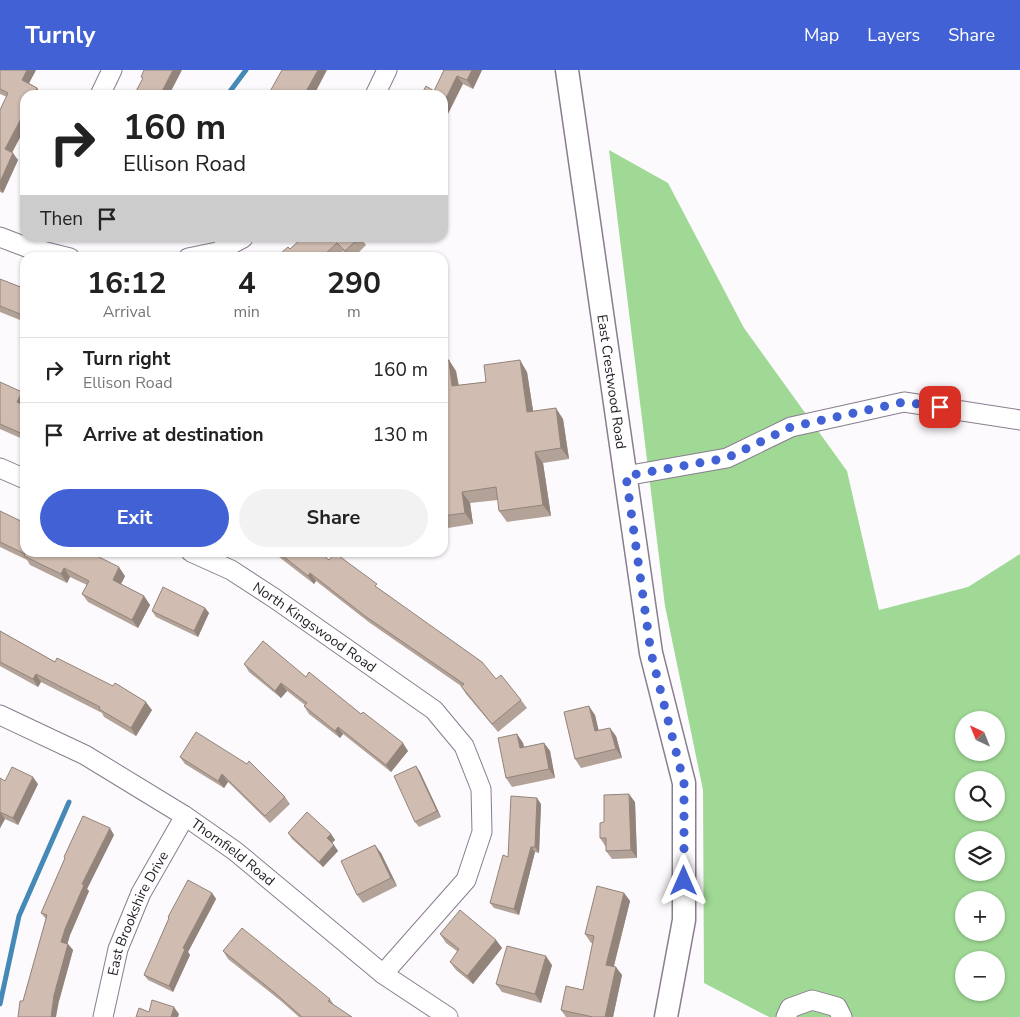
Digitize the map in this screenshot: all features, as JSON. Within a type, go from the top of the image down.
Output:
[{"type":"street","points":[[102,90],[112,70]]},
{"type":"street","points":[[377,90],[387,70]]},
{"type":"street","name":"East Crestwood Road","points":[[567,70],[651,653],[684,783],[684,920],[666,1017]]},
{"type":"street","points":[[0,237],[20,241]]},
{"type":"street","points":[[28,242],[54,252]]},
{"type":"street","points":[[222,252],[237,242]]},
{"type":"street","points":[[626,476],[727,458],[791,427],[904,402],[1020,420]]},
{"type":"street","points":[[0,468],[20,477]]},
{"type":"street","name":"North Kingswood Road","points":[[202,557],[231,570],[274,598],[434,710],[464,746],[481,789],[482,832],[466,880],[384,974]]},
{"type":"street","name":"Thornfield Road","points":[[0,715],[85,754],[185,816],[235,851],[384,974],[448,1017]]},
{"type":"street","name":"East Brookshire Drive","points":[[103,1017],[118,949],[142,893],[185,816]]},
{"type":"street","points":[[786,1017],[790,1008],[812,1000],[837,1007],[842,1017]]},
{"type":"green space","points":[[609,150],[668,183],[744,328],[847,471],[879,610],[968,587],[1020,554],[1020,1017],[769,1017],[704,983],[703,790],[665,606]]},
{"type":"building","points":[[0,70],[27,70],[22,80],[37,88],[36,90],[20,90],[20,120],[5,149],[13,153],[0,182],[0,110],[8,93],[0,89]]},
{"type":"building","points":[[144,70],[173,70],[163,90],[137,90],[143,78],[141,77]]},
{"type":"building","points":[[282,70],[318,70],[307,90],[271,90]]},
{"type":"building","points":[[444,70],[472,70],[467,80],[457,76],[448,94],[448,90],[434,90]]},
{"type":"building","points":[[426,86],[432,90],[424,90]]},
{"type":"building","points":[[298,242],[355,242],[345,251],[337,243],[327,252],[282,252],[288,247],[290,249]]},
{"type":"building","points":[[0,279],[20,287],[20,314],[0,306]]},
{"type":"building","points":[[448,360],[452,386],[486,382],[484,365],[520,360],[527,412],[556,408],[561,448],[535,452],[543,505],[499,511],[496,487],[462,492],[465,513],[448,515]]},
{"type":"building","points":[[0,382],[20,391],[17,402],[20,404],[20,433],[0,424]]},
{"type":"building","points":[[0,511],[20,521],[20,552],[0,542]]},
{"type":"building","points":[[26,557],[99,557],[119,567],[113,580],[144,596],[132,620],[82,594],[89,581],[64,568],[61,574]]},
{"type":"building","points":[[284,557],[325,557],[329,560],[332,557],[340,557],[377,584],[375,586],[482,662],[496,679],[501,675],[521,700],[492,724],[461,686],[464,684],[365,616],[310,573],[308,576]]},
{"type":"building","points":[[163,587],[205,608],[194,631],[152,611]]},
{"type":"building","points":[[0,631],[55,662],[57,658],[113,686],[115,683],[146,702],[131,728],[99,709],[100,707],[36,674],[33,679],[0,662]]},
{"type":"building","points":[[263,641],[306,677],[309,672],[361,714],[363,712],[403,743],[386,765],[338,727],[335,731],[304,706],[307,703],[281,683],[275,691],[244,664]]},
{"type":"building","points":[[589,706],[595,731],[610,728],[616,749],[575,759],[564,712]]},
{"type":"building","points":[[196,732],[247,764],[249,761],[285,797],[265,816],[222,774],[218,781],[180,757]]},
{"type":"building","points":[[517,734],[520,748],[544,743],[549,769],[506,778],[498,738]]},
{"type":"building","points":[[416,766],[437,811],[415,822],[394,776]]},
{"type":"building","points":[[12,767],[33,777],[13,818],[0,812],[0,778],[5,781]]},
{"type":"building","points":[[629,794],[631,850],[606,851],[606,838],[600,838],[600,823],[604,822],[604,795]]},
{"type":"building","points":[[511,796],[537,798],[535,847],[531,847],[514,909],[490,903],[503,855],[508,857]]},
{"type":"building","points":[[307,812],[331,834],[327,838],[334,845],[319,862],[288,833]]},
{"type":"building","points":[[83,816],[110,828],[82,884],[84,885],[65,929],[61,942],[68,944],[54,995],[51,1017],[18,1017],[20,1001],[23,1001],[47,915],[41,913]]},
{"type":"building","points":[[375,845],[391,878],[357,895],[341,861]]},
{"type":"building","points":[[188,880],[212,893],[183,948],[185,949],[169,986],[144,975],[168,917]]},
{"type":"building","points":[[597,886],[624,893],[606,965],[616,967],[605,1017],[593,1017],[561,1010],[566,986],[583,990],[594,936],[585,934]]},
{"type":"building","points":[[460,910],[496,940],[467,976],[450,962],[459,949],[440,934]]},
{"type":"building","points":[[242,928],[330,999],[328,1001],[352,1017],[302,1017],[223,951]]},
{"type":"building","points":[[507,946],[546,956],[535,994],[496,984]]},
{"type":"building","points":[[152,1000],[174,1007],[171,1017],[136,1017],[139,1008],[149,1012]]},
{"type":"waterway","points":[[231,90],[246,70]]},
{"type":"waterway","points":[[0,1004],[19,916],[69,802]]},
{"type":"route","points":[[684,881],[684,783],[651,653],[626,476],[727,458],[791,427],[904,402],[940,407]]}]
